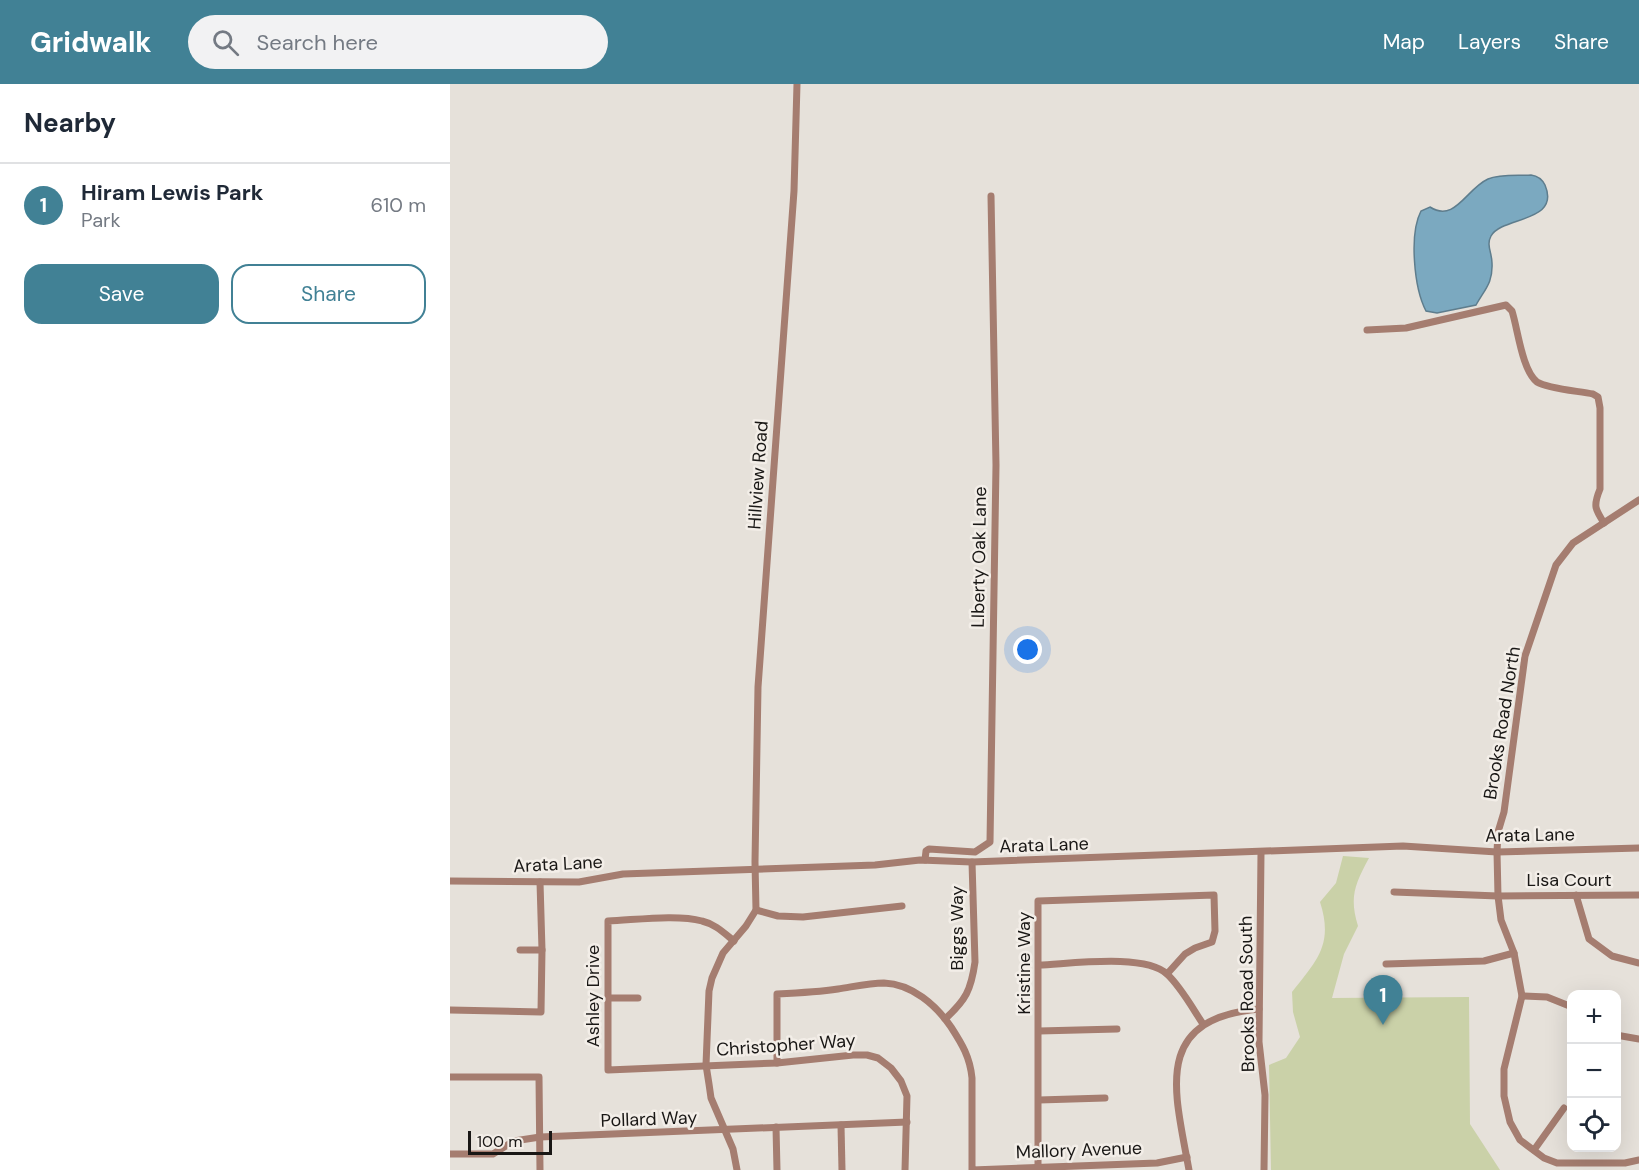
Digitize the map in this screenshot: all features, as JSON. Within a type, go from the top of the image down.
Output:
[{"type":"street","name":"Hillview Road","points":[[756,910],[758,687],[794,191],[797,84]]},
{"type":"street","name":"LIberty Oak Lane","points":[[925,860],[928,849],[975,852],[990,842],[996,465],[991,196]]},
{"type":"street","points":[[1367,330],[1406,328],[1506,306],[1512,311],[1527,369],[1537,382],[1598,397],[1600,489],[1595,500],[1595,510],[1604,523]]},
{"type":"street","name":"Brooks Road North","points":[[1522,996],[1514,953],[1501,920],[1497,852],[1525,656],[1556,565],[1573,543],[1639,500]]},
{"type":"street","name":"Arata Lane","points":[[450,880],[579,882],[623,874],[875,865],[925,860],[972,862],[1403,846],[1497,852],[1639,848]]},
{"type":"street","name":"Brooks Road South","points":[[1261,853],[1259,1049],[1265,1095],[1264,1170]]},
{"type":"street","name":"Biggs Way","points":[[945,1019],[961,1005],[968,994],[973,978],[975,962],[972,862]]},
{"type":"street","points":[[450,1010],[542,1011],[540,882]]},
{"type":"street","name":"Lisa Court","points":[[1394,892],[1498,896],[1639,894]]},
{"type":"street","name":"Kristine Way","points":[[1038,1166],[1038,901],[1214,895],[1215,931],[1212,942],[1185,954],[1167,974]]},
{"type":"street","points":[[1576,895],[1589,939],[1612,956],[1639,963]]},
{"type":"street","points":[[737,1170],[733,1149],[711,1098],[706,1065],[709,991],[723,952],[747,926],[756,910],[778,916],[803,917],[902,906]]},
{"type":"street","name":"Ashley Drive","points":[[608,1070],[608,921],[683,919],[703,921],[717,927],[734,941]]},
{"type":"street","points":[[520,950],[542,950]]},
{"type":"street","points":[[1386,964],[1484,961],[1514,953]]},
{"type":"street","points":[[1039,965],[1134,961],[1152,965],[1167,974],[1203,1024]]},
{"type":"street","points":[[777,1063],[777,994],[816,992],[883,983],[910,990],[924,998],[945,1019],[965,1049],[971,1064],[972,1170]]},
{"type":"street","points":[[1567,1004],[1547,997],[1522,996],[1504,1070],[1504,1096],[1510,1122],[1520,1140],[1544,1158],[1557,1163],[1639,1161]]},
{"type":"street","points":[[609,998],[639,998]]},
{"type":"street","points":[[1189,1170],[1175,1080],[1180,1057],[1189,1038],[1203,1024],[1240,1010],[1259,1008]]},
{"type":"street","points":[[1039,1031],[1117,1029]]},
{"type":"street","points":[[1621,1037],[1639,1039]]},
{"type":"street","name":"Christopher Way","points":[[608,1070],[665,1070],[706,1065],[777,1063],[853,1055],[878,1058],[891,1068],[901,1081],[907,1096],[905,1170]]},
{"type":"street","points":[[450,1077],[539,1077],[540,1170]]},
{"type":"street","points":[[1039,1100],[1105,1098]]},
{"type":"street","points":[[1534,1150],[1564,1108]]},
{"type":"street","name":"Pollard Way","points":[[450,1154],[493,1154],[514,1141],[540,1137],[907,1122]]},
{"type":"street","points":[[841,1125],[842,1170]]},
{"type":"street","points":[[776,1127],[777,1170]]},
{"type":"street","name":"Mallory Avenue","points":[[972,1170],[1157,1163],[1187,1157]]},
{"type":"green space","points":[[1343,856],[1369,858],[1355,891],[1354,907],[1358,926],[1344,954],[1332,998],[1469,997],[1470,1124],[1500,1170],[1271,1170],[1269,1065],[1286,1058],[1300,1037],[1293,1012],[1292,992],[1320,952],[1325,930],[1320,902],[1336,883]]},
{"type":"water","points":[[1531,175],[1540,178],[1545,185],[1548,197],[1545,206],[1538,213],[1506,225],[1491,236],[1489,243],[1491,276],[1488,286],[1476,305],[1437,313],[1426,311],[1418,289],[1414,261],[1415,233],[1421,211],[1430,207],[1439,211],[1454,208],[1480,184],[1493,177]]},
{"type":"place","name":"Hiram Lewis Park","points":[[1383,1025]]}]
